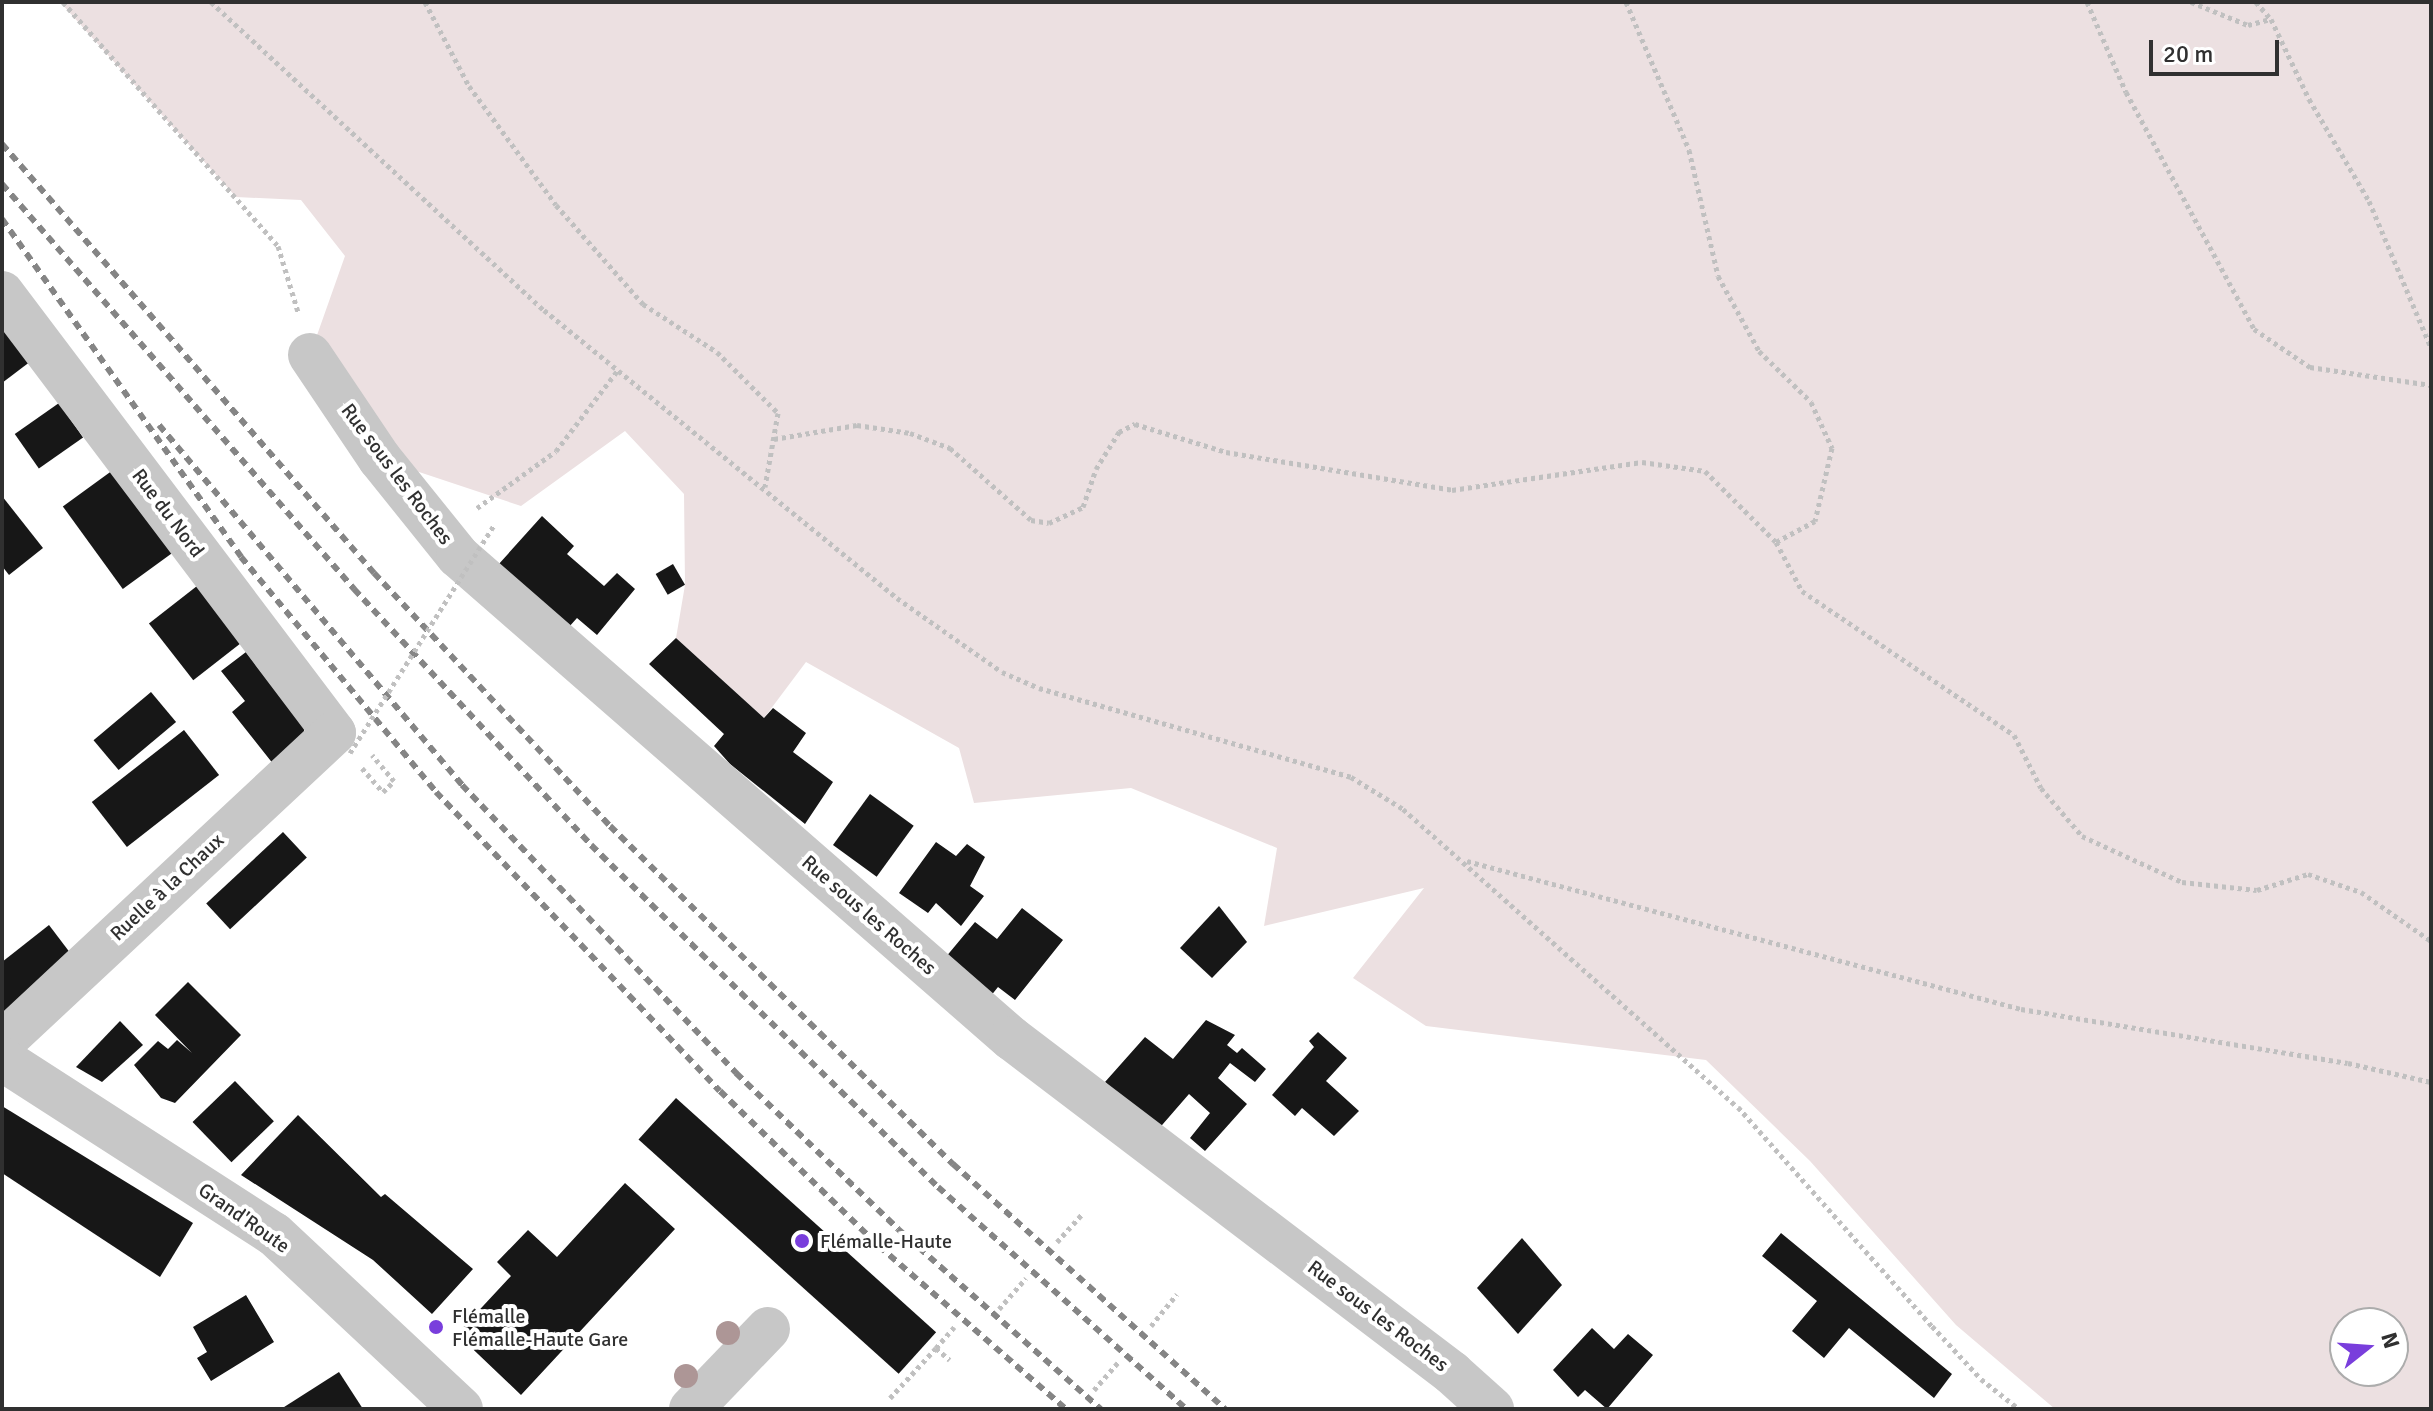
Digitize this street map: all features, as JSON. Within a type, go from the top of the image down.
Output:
[{"type":"street","name":"Rue du Nord","points":[[2,293],[349,739]]},
{"type":"street","name":"Rue sous les Roches","points":[[310,355],[380,459],[458,556],[1011,1038],[1452,1373],[1492,1409]]},
{"type":"street","name":"Ruelle à la Chaux","points":[[2,1043],[349,739]]},
{"type":"street","name":"Grand'Route","points":[[2,1059],[274,1234],[461,1409]]},
{"type":"street","points":[[691,1409],[768,1329]]},
{"type":"path","points":[[63,2],[278,246],[310,355]]},
{"type":"path","points":[[211,2],[544,310],[765,487],[897,598],[1002,672],[1039,688],[1351,777],[1403,809],[1466,861],[1738,1107],[1932,1326],[2019,1409]]},
{"type":"path","points":[[425,2],[469,86],[556,205],[643,304],[717,352],[778,413],[765,487]]},
{"type":"path","points":[[1626,2],[1689,150],[1718,276],[1759,351],[1811,402],[1832,448],[1815,521],[1776,542]]},
{"type":"path","points":[[2087,2],[2126,92],[2254,329],[2310,367],[2431,385]]},
{"type":"path","points":[[2191,2],[2248,25],[2271,19]]},
{"type":"path","points":[[2256,2],[2271,19],[2309,99],[2369,201],[2431,348]]},
{"type":"path","points":[[477,508],[556,451],[618,370]]},
{"type":"path","points":[[774,439],[857,425],[910,433],[950,448],[1031,520],[1049,523],[1083,507],[1096,469],[1119,432],[1135,424],[1226,452],[1452,490],[1642,462],[1705,471],[1776,542],[1802,591],[2014,735],[2041,788],[2082,836],[2182,882],[2257,890],[2308,874],[2361,892],[2431,941]]},
{"type":"path","points":[[349,739],[394,781],[383,792],[350,753],[494,525]]},
{"type":"path","points":[[1466,861],[2021,1009],[2348,1063],[2431,1082]]},
{"type":"path","points":[[1057,1242],[1083,1213]]},
{"type":"path","points":[[999,1309],[1026,1278]]},
{"type":"path","points":[[1151,1326],[1177,1294]]},
{"type":"path","points":[[890,1398],[954,1327]]},
{"type":"path","points":[[936,1348],[950,1360]]},
{"type":"path","points":[[1094,1390],[1119,1361]]},
{"type":"shaded area","points":[[60,2],[2431,2],[2431,1409],[2055,1409],[1956,1325],[1810,1161],[1706,1060],[1426,1026],[1353,978],[1424,888],[1264,926],[1277,848],[1131,788],[974,803],[959,748],[806,662],[764,718],[676,638],[685,585],[684,494],[625,431],[521,506],[380,459],[310,355],[345,256],[301,200],[236,197]]},
{"type":"building","points":[[7,329],[31,361],[2,383],[2,333]]},
{"type":"building","points":[[59,403],[83,437],[39,468],[15,434]]},
{"type":"building","points":[[113,470],[173,553],[123,589],[63,506]]},
{"type":"building","points":[[2,496],[43,548],[9,575],[2,566]]},
{"type":"building","points":[[542,516],[574,546],[567,554],[604,586],[617,573],[635,589],[597,635],[577,618],[568,628],[498,565]]},
{"type":"building","points":[[673,564],[685,585],[668,595],[656,574]]},
{"type":"building","points":[[197,586],[241,643],[193,680],[149,624]]},
{"type":"building","points":[[676,638],[764,718],[773,708],[806,733],[793,752],[833,782],[805,824],[730,764],[714,746],[724,734],[649,664]]},
{"type":"building","points":[[246,652],[304,728],[304,740],[274,765],[232,712],[245,701],[221,671]]},
{"type":"building","points":[[151,692],[176,722],[119,770],[94,740]]},
{"type":"building","points":[[184,730],[219,775],[127,847],[92,802]]},
{"type":"building","points":[[870,794],[914,826],[877,877],[833,845]]},
{"type":"building","points":[[283,832],[307,858],[230,929],[206,904]]},
{"type":"building","points":[[936,842],[956,856],[967,844],[985,857],[970,886],[984,896],[961,926],[936,903],[928,913],[899,893]]},
{"type":"building","points":[[1219,906],[1247,942],[1212,978],[1180,948]]},
{"type":"building","points":[[1022,908],[1063,940],[1015,1000],[998,987],[982,1007],[935,970],[975,922],[997,939]]},
{"type":"building","points":[[49,925],[74,958],[2,1015],[2,962]]},
{"type":"building","points":[[188,982],[241,1035],[175,1103],[161,1098],[134,1065],[158,1041],[168,1049],[177,1040],[192,1053],[155,1015]]},
{"type":"building","points":[[1206,1020],[1235,1035],[1227,1045],[1237,1053],[1242,1048],[1266,1069],[1255,1082],[1230,1063],[1218,1078],[1247,1104],[1205,1151],[1190,1138],[1210,1113],[1189,1094],[1156,1132],[1105,1082],[1145,1037],[1173,1059]]},
{"type":"building","points":[[120,1021],[143,1045],[102,1082],[76,1067]]},
{"type":"building","points":[[1318,1032],[1347,1058],[1326,1081],[1359,1111],[1334,1136],[1302,1108],[1295,1116],[1272,1095],[1314,1047],[1309,1041]]},
{"type":"building","points":[[235,1081],[274,1121],[231,1162],[193,1122]]},
{"type":"building","points":[[676,1098],[936,1332],[899,1374],[639,1140]]},
{"type":"building","points":[[2,1106],[193,1223],[160,1277],[2,1173]]},
{"type":"building","points":[[298,1115],[381,1197],[385,1194],[473,1269],[432,1314],[373,1260],[241,1175]]},
{"type":"building","points":[[625,1183],[675,1229],[521,1395],[457,1334],[511,1276],[497,1262],[528,1230],[557,1257]]},
{"type":"building","points":[[1781,1233],[1952,1374],[1934,1398],[1849,1328],[1824,1358],[1792,1331],[1817,1301],[1762,1256]]},
{"type":"building","points":[[1522,1238],[1562,1285],[1518,1334],[1477,1288]]},
{"type":"building","points":[[246,1295],[274,1342],[211,1381],[197,1358],[207,1352],[193,1327]]},
{"type":"building","points":[[1592,1328],[1614,1349],[1628,1334],[1653,1355],[1607,1409],[1585,1390],[1578,1397],[1553,1370]]},
{"type":"building","points":[[339,1372],[363,1409],[281,1409]]},
{"type":"railway","points":[[2,144],[374,573],[610,826],[953,1164],[1225,1409]]},
{"type":"railway","points":[[2,184],[354,589],[591,845],[938,1187],[1186,1409]]},
{"type":"railway","points":[[2,219],[241,557],[436,792],[720,1091],[879,1246],[1066,1409]]},
{"type":"railway","points":[[159,425],[462,785],[736,1073],[898,1229],[1101,1409]]},
{"type":"place","name":"Flémalle-Haute","points":[[802,1241]]},
{"type":"place","name":"Flémalle Flémalle-Haute Gare","points":[[436,1327]]}]
